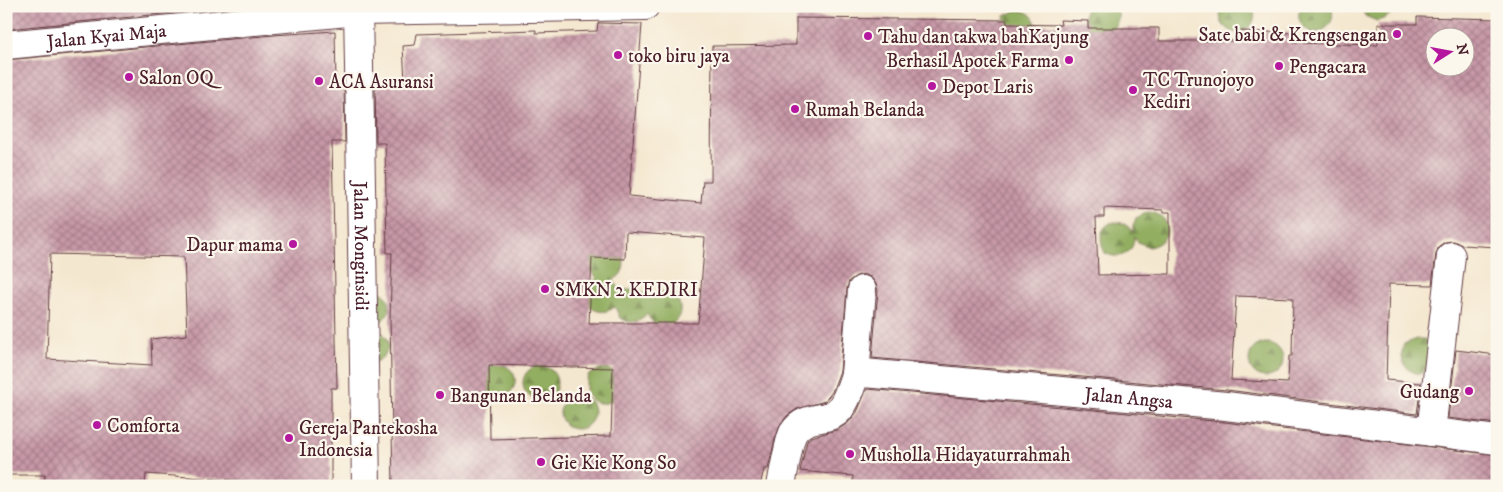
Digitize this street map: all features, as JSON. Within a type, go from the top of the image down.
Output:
[{"type":"street","name":"Jalan Kyai Maja","points":[[6,45],[358,9],[645,6]]},
{"type":"street","name":"Jalan Monginsidi","points":[[358,9],[366,486]]},
{"type":"street","points":[[1431,432],[1451,256]]},
{"type":"street","points":[[781,486],[793,434],[801,425],[811,419],[828,416],[838,411],[852,387],[855,374],[862,290]]},
{"type":"street","name":"Jalan Angsa","points":[[855,374],[873,373],[1226,406],[1497,440]]},
{"type":"green space","points":[[1087,6],[1115,6],[1118,19],[1111,31],[1089,30],[1085,18]]},
{"type":"green space","points":[[1222,6],[1252,6],[1254,20],[1252,24],[1242,32],[1232,32],[1222,24],[1220,16]]},
{"type":"green space","points":[[1301,6],[1331,6],[1333,16],[1328,27],[1315,33],[1303,27],[1299,19]]},
{"type":"green space","points":[[1361,6],[1394,6],[1388,16],[1377,21],[1365,16]]},
{"type":"green space","points":[[1017,10],[1029,14],[1036,25],[1049,29],[1002,24],[1005,16]]},
{"type":"green space","points":[[1148,212],[1156,214],[1166,223],[1166,234],[1163,240],[1149,247],[1138,242],[1134,236],[1132,247],[1125,254],[1116,256],[1105,253],[1102,235],[1104,228],[1108,224],[1114,222],[1121,223],[1133,232],[1136,218]]},
{"type":"green space","points":[[593,253],[624,258],[622,271],[613,280],[620,292],[636,289],[643,292],[649,299],[660,292],[669,292],[675,296],[679,303],[680,311],[678,318],[672,323],[659,325],[653,322],[647,314],[637,321],[631,322],[620,318],[615,307],[603,312],[591,308],[586,300],[589,284],[597,278],[591,267]]},
{"type":"green space","points":[[370,289],[384,294],[390,304],[387,315],[376,324]]},
{"type":"green space","points":[[376,328],[385,336],[388,346],[385,355],[375,362]]},
{"type":"green space","points":[[1417,339],[1424,339],[1432,343],[1428,370],[1418,374],[1406,366],[1402,358],[1404,344]]},
{"type":"green space","points":[[1266,343],[1273,344],[1278,348],[1282,353],[1282,367],[1278,372],[1273,376],[1266,377],[1259,376],[1254,372],[1250,367],[1249,360],[1250,353],[1254,348],[1259,344]]},
{"type":"green space","points":[[496,364],[511,369],[515,380],[511,392],[497,399],[486,394],[489,367]]},
{"type":"green space","points":[[540,366],[547,367],[552,371],[556,376],[556,390],[552,395],[547,399],[540,400],[533,399],[528,395],[524,390],[523,383],[524,376],[528,371],[533,367]]},
{"type":"green space","points":[[600,369],[608,369],[616,373],[612,401],[605,403],[599,403],[590,398],[586,388],[588,375]]},
{"type":"green space","points":[[577,395],[584,396],[589,400],[593,405],[593,419],[589,424],[584,428],[577,429],[570,428],[565,424],[561,419],[560,412],[561,405],[565,400],[570,396]]},
{"type":"building","points":[[6,6],[245,6],[6,29]]},
{"type":"building","points":[[1417,17],[1497,19],[1497,247],[1462,245],[1453,241],[1445,242],[1439,246],[1436,254],[1432,285],[1389,284],[1386,380],[1421,383],[1417,414],[1227,390],[872,358],[878,291],[871,277],[863,274],[849,281],[847,288],[840,371],[832,392],[825,401],[797,409],[781,423],[768,469],[764,469],[760,486],[393,486],[390,318],[392,253],[387,253],[385,143],[376,143],[375,83],[405,81],[403,46],[415,45],[417,34],[536,30],[536,33],[597,31],[598,23],[642,24],[629,196],[701,203],[703,181],[711,181],[712,46],[796,45],[796,18],[1007,20],[1007,24],[1061,25],[1060,20],[1088,21],[1088,28],[1159,28],[1159,41],[1240,41],[1240,31],[1294,33],[1294,43],[1378,45],[1378,24],[1417,24]],"holes":[[[1104,208],[1163,210],[1163,212],[1170,212],[1170,274],[1098,275],[1096,217],[1104,217]],[[626,232],[705,238],[698,323],[589,323],[592,258],[625,259]],[[1236,296],[1293,298],[1292,356],[1289,356],[1288,383],[1231,380]],[[489,365],[613,368],[611,436],[490,439]]]},
{"type":"building","points":[[335,31],[336,84],[344,84],[345,142],[332,142],[337,388],[331,388],[331,486],[246,486],[246,481],[146,474],[145,486],[44,486],[45,475],[6,475],[6,60]],"holes":[[[50,254],[184,257],[187,335],[151,339],[152,365],[47,359]]]},
{"type":"building","name":"Gudang","points":[[1456,350],[1497,355],[1497,424],[1448,418]]},
{"type":"building","points":[[867,389],[1224,422],[1497,455],[1497,486],[853,486],[853,476],[800,471],[807,441],[811,437],[837,430],[848,423],[857,412]]},
{"type":"place","name":"Sate babi & Krengsengan","points":[[1397,34]]},
{"type":"place","name":"Tahu dan takwa bahKatjung","points":[[868,36]]},
{"type":"place","name":"toko biru jaya","points":[[618,55]]},
{"type":"place","name":"Berhasil Apotek Farma","points":[[1069,60]]},
{"type":"place","name":"Pengacara","points":[[1279,66]]},
{"type":"place","name":"Salon OQ","points":[[129,77]]},
{"type":"place","name":"ACA Asuransi","points":[[319,81]]},
{"type":"place","name":"Depot Laris","points":[[932,86]]},
{"type":"place","name":"TC Trunojoyo Kediri","points":[[1133,90]]},
{"type":"place","name":"Rumah Belanda","points":[[795,109]]},
{"type":"place","name":"Dapur mama","points":[[293,244]]},
{"type":"place","name":"SMKN 2 KEDIRI","points":[[545,289]]},
{"type":"place","name":"Gudang","points":[[1469,391]]},
{"type":"place","name":"Bangunan Belanda","points":[[440,395]]},
{"type":"place","name":"Comforta","points":[[97,425]]},
{"type":"place","name":"Gereja Pantekosha Indonesia","points":[[289,438]]},
{"type":"place","name":"Musholla Hidayaturrahmah","points":[[850,454]]},
{"type":"place","name":"Gie Kie Kong So","points":[[541,462]]}]
